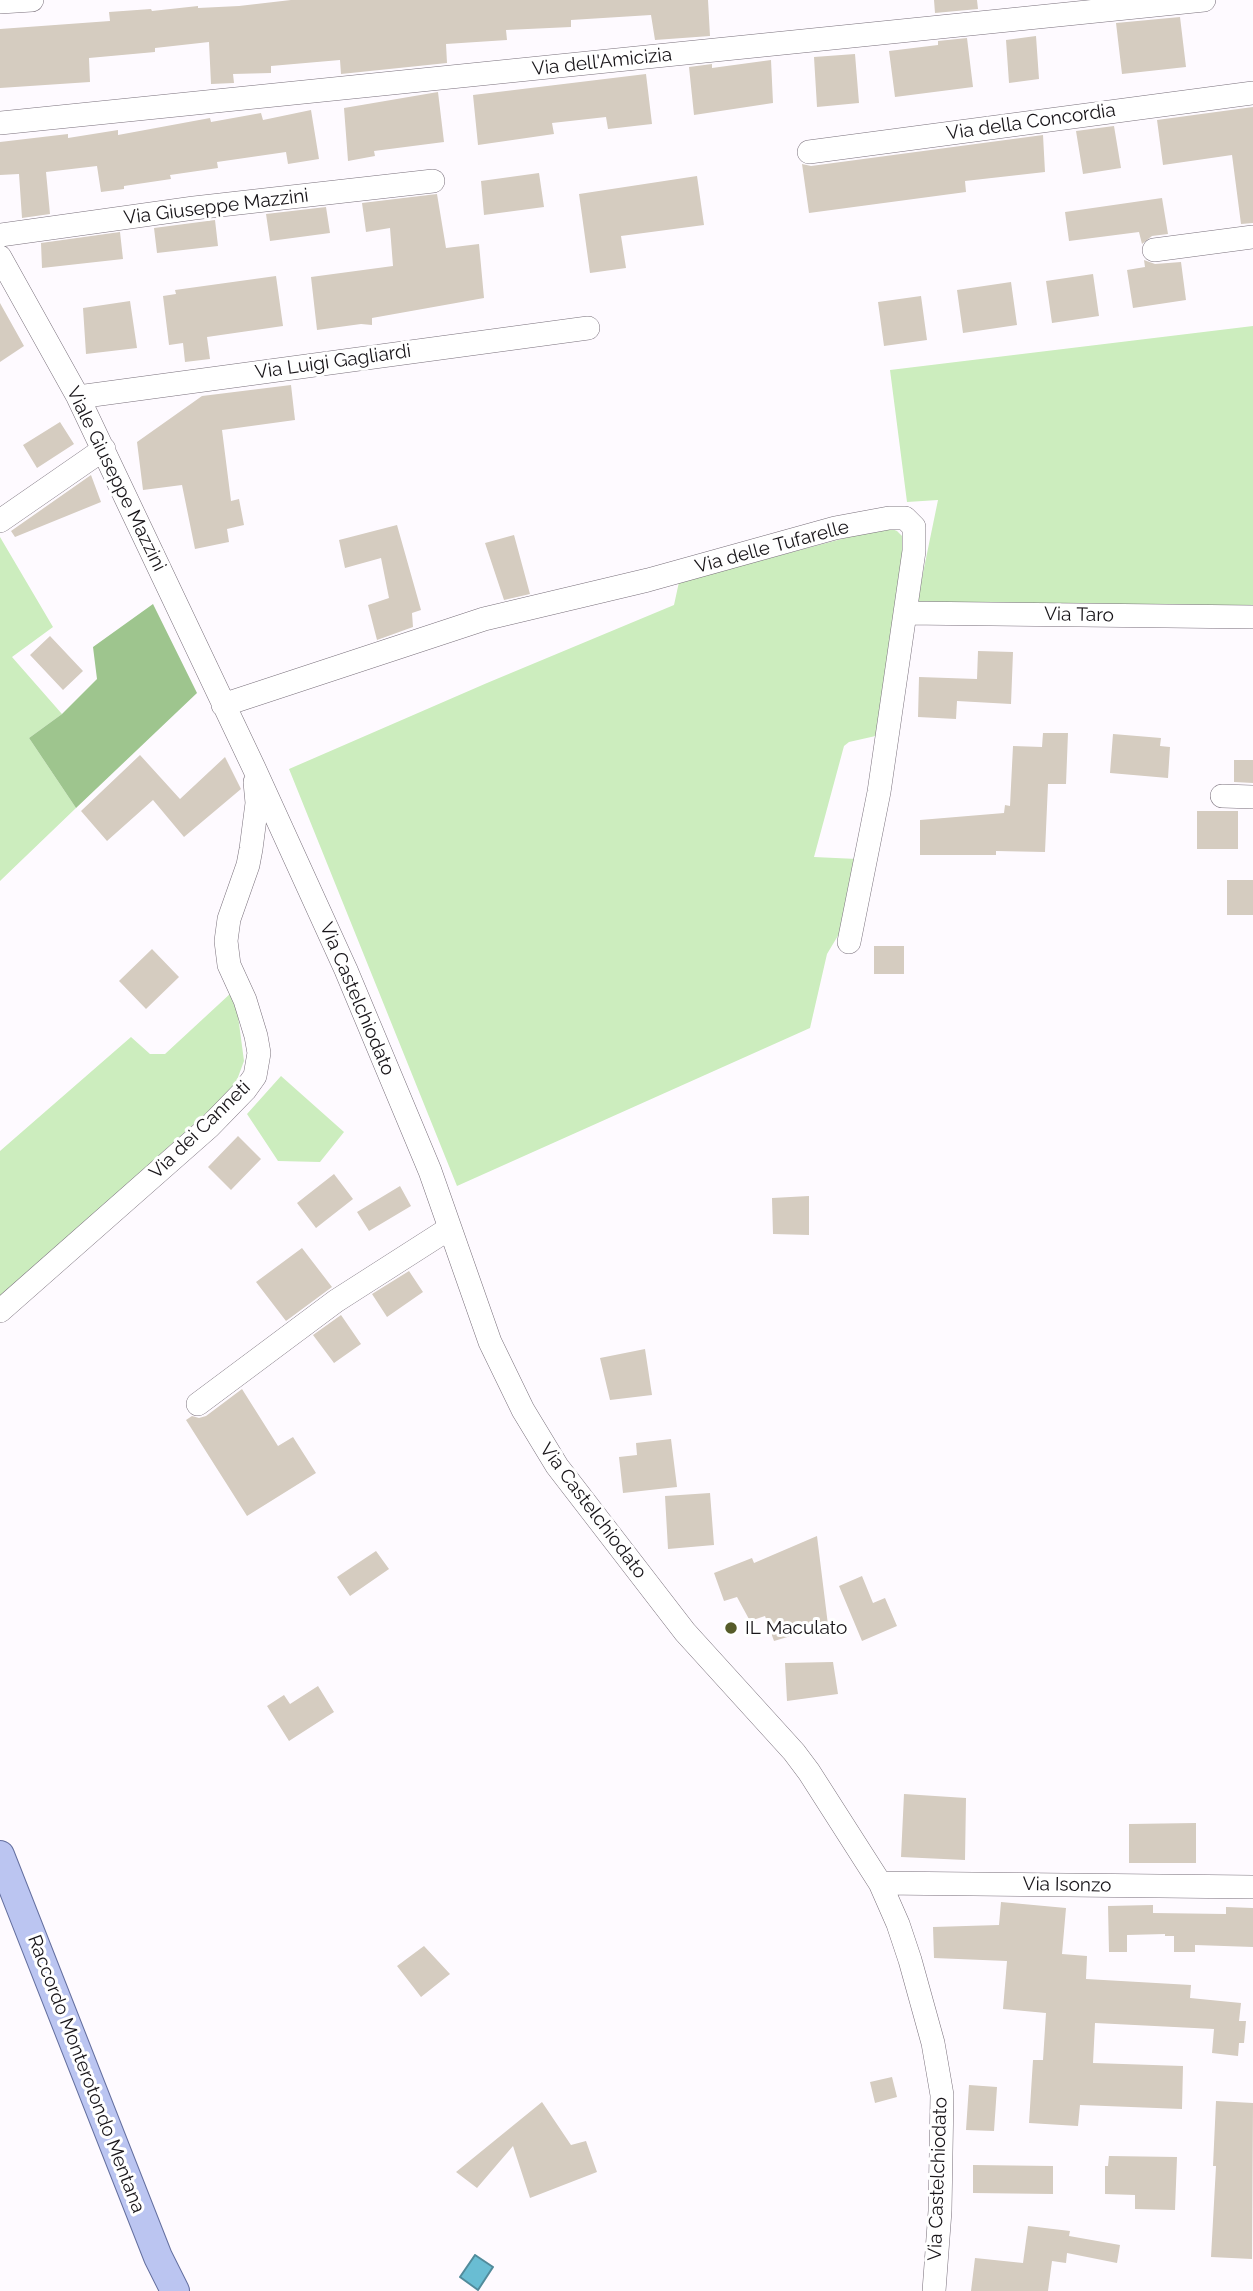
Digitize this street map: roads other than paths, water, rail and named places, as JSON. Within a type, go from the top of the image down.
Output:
[{"type":"main road","name":"Raccordo Monterotondo Mentana","points":[[0,1856],[158,2257],[175,2291]]},
{"type":"street","points":[[0,2],[32,0]]},
{"type":"street","name":"Via dell'Amicizia","points":[[0,123],[1204,0]]},
{"type":"street","name":"Via della Concordia","points":[[809,152],[1253,93]]},
{"type":"street","name":"Via Giuseppe Mazzini","points":[[0,235],[194,208],[433,181]]},
{"type":"street","points":[[1154,250],[1253,237]]},
{"type":"street","name":"Viale Giuseppe Mazzini","points":[[0,257],[78,397],[223,705]]},
{"type":"street","name":"Via Luigi Gagliardi","points":[[78,397],[588,328]]},
{"type":"street","points":[[0,521],[103,449]]},
{"type":"street","name":"Via delle Tufarelle","points":[[223,705],[484,619],[658,578],[824,531],[889,518],[905,518],[914,527],[915,540],[879,792],[849,942]]},
{"type":"street","name":"Via Taro","points":[[905,613],[1253,617]]},
{"type":"street","name":"Via Castelchiodato","points":[[223,705],[346,970],[430,1171],[496,1356],[523,1410],[557,1466],[685,1632],[794,1752],[880,1883],[910,1960],[933,2043],[942,2095],[940,2211],[934,2291]]},
{"type":"street","name":"Via dei Canneti","points":[[0,1311],[210,1126],[246,1090],[255,1076],[259,1053],[256,1035],[227,957],[226,941],[229,919],[251,849],[257,803],[254,768]]},
{"type":"street","points":[[1222,796],[1253,797]]},
{"type":"street","points":[[198,1404],[335,1301],[450,1228]]},
{"type":"street","name":"Via Isonzo","points":[[880,1883],[1253,1887]]},
{"type":"water","points":[[475,2255],[493,2267],[478,2290],[460,2277]]},
{"type":"place","name":"IL Maculato","points":[[731,1628]]}]
